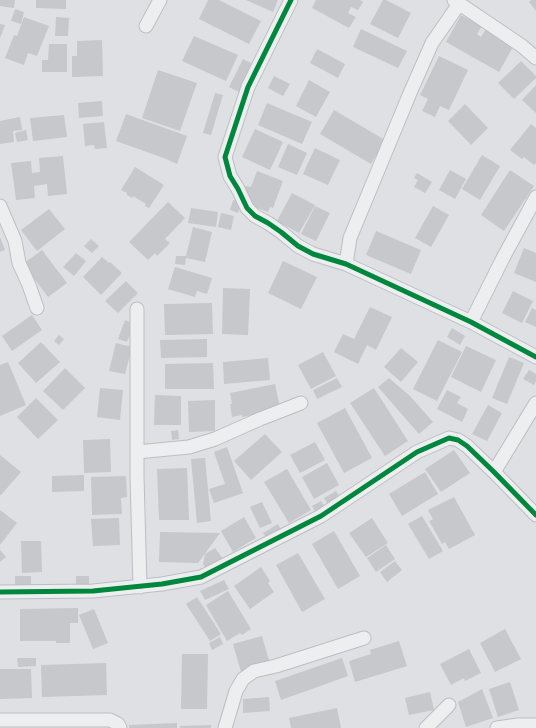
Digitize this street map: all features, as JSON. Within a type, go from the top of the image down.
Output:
[{"type":"street","points":[[146,26],[160,0]]},
{"type":"street","points":[[291,0],[248,87],[225,157],[230,176],[247,208],[255,216],[282,232],[298,246],[313,254],[346,264],[471,322],[536,357]]},
{"type":"street","points":[[346,264],[350,238],[410,93],[432,43],[457,2],[522,46],[536,58]]},
{"type":"street","points":[[471,322],[536,197]]},
{"type":"street","points":[[0,206],[15,241],[19,263],[29,284],[37,308]]},
{"type":"street","points":[[137,309],[137,452],[140,586]]},
{"type":"street","points":[[494,472],[536,402]]},
{"type":"street","points":[[137,452],[189,447],[215,439],[301,403]]},
{"type":"street","points":[[0,592],[93,591],[162,584],[201,577],[321,516],[417,452],[449,438],[458,440],[467,446],[536,515]]},
{"type":"street","points":[[226,728],[236,691],[243,679],[254,671],[276,666],[364,638]]},
{"type":"street","points":[[426,728],[449,705]]},
{"type":"street","points":[[0,720],[110,720],[118,724],[120,728]]},
{"type":"street","points":[[497,728],[518,725],[536,725]]},
{"type":"building","points":[[0,0],[15,0],[14,8],[0,6]]},
{"type":"building","points":[[36,0],[66,0],[66,9],[36,8]]},
{"type":"building","points":[[208,0],[219,0],[261,21],[249,44],[199,19]]},
{"type":"building","points":[[246,0],[278,0],[273,12]]},
{"type":"building","points":[[316,0],[360,0],[363,2],[358,10],[351,7],[348,13],[356,17],[349,28],[312,8]]},
{"type":"building","points":[[383,0],[386,0],[411,13],[398,38],[370,24]]},
{"type":"building","points":[[531,0],[536,0],[536,11],[529,2]]},
{"type":"building","points":[[15,9],[24,12],[21,24],[11,21]]},
{"type":"building","points":[[461,15],[482,26],[477,34],[481,37],[486,29],[514,45],[499,72],[446,42]]},
{"type":"building","points":[[24,17],[49,26],[37,56],[28,53],[24,65],[5,58],[14,35],[17,36]]},
{"type":"building","points":[[56,17],[69,18],[68,36],[55,36]]},
{"type":"building","points":[[0,24],[5,25],[0,38]]},
{"type":"building","points":[[361,29],[407,51],[398,68],[353,47]]},
{"type":"building","points":[[194,36],[238,55],[226,81],[182,61]]},
{"type":"building","points":[[102,40],[103,76],[72,77],[72,56],[77,56],[77,41]]},
{"type":"building","points":[[49,44],[67,44],[67,72],[42,72],[42,60],[48,60]]},
{"type":"building","points":[[317,49],[345,64],[338,78],[310,63]]},
{"type":"building","points":[[439,56],[468,70],[449,110],[440,106],[435,117],[422,111],[428,99],[420,95]]},
{"type":"building","points":[[243,59],[253,64],[239,92],[229,87]]},
{"type":"building","points":[[521,61],[536,76],[536,78],[514,99],[498,83]]},
{"type":"building","points":[[158,70],[197,83],[180,131],[142,118]]},
{"type":"building","points":[[274,76],[290,84],[283,96],[268,88]]},
{"type":"building","points":[[309,80],[330,92],[316,117],[296,106]]},
{"type":"building","points":[[536,85],[536,113],[522,100]]},
{"type":"building","points":[[215,93],[223,95],[211,135],[203,133]]},
{"type":"building","points":[[102,101],[103,116],[79,118],[78,103]]},
{"type":"building","points":[[267,103],[312,122],[302,144],[258,125]]},
{"type":"building","points":[[465,104],[488,128],[471,145],[448,121]]},
{"type":"building","points":[[334,110],[385,140],[371,164],[320,134]]},
{"type":"building","points":[[126,114],[187,136],[177,164],[116,141]]},
{"type":"building","points":[[64,115],[67,137],[33,141],[30,118]]},
{"type":"building","points":[[20,117],[22,130],[13,131],[14,142],[0,144],[0,121]]},
{"type":"building","points":[[104,122],[107,148],[95,149],[94,145],[85,146],[83,124]]},
{"type":"building","points":[[531,124],[536,128],[536,163],[534,165],[524,157],[522,159],[510,150]]},
{"type":"building","points":[[255,129],[283,142],[270,170],[242,157]]},
{"type":"building","points":[[26,130],[28,140],[17,142],[15,133]]},
{"type":"building","points":[[288,144],[307,153],[297,175],[278,167]]},
{"type":"building","points":[[315,148],[340,160],[328,185],[303,174]]},
{"type":"building","points":[[482,155],[500,166],[480,200],[462,189]]},
{"type":"building","points":[[63,156],[67,194],[48,196],[47,184],[34,186],[35,198],[16,200],[11,163],[31,161],[32,173],[40,172],[39,158]]},
{"type":"building","points":[[135,167],[164,185],[149,208],[145,206],[146,204],[133,196],[132,198],[121,190]]},
{"type":"building","points":[[450,170],[466,179],[455,199],[439,190]]},
{"type":"building","points":[[510,170],[534,186],[504,231],[481,215]]},
{"type":"building","points":[[257,171],[283,181],[273,208],[270,207],[268,212],[247,204],[250,198],[242,195],[246,186],[251,187]]},
{"type":"building","points":[[417,173],[432,182],[425,193],[414,187],[418,180],[414,178]]},
{"type":"building","points":[[292,193],[315,205],[299,233],[277,221]]},
{"type":"building","points":[[233,200],[241,202],[238,213],[230,210]]},
{"type":"building","points":[[168,202],[185,218],[165,239],[170,243],[157,256],[155,253],[148,260],[129,242]]},
{"type":"building","points":[[315,206],[330,213],[316,241],[301,234]]},
{"type":"building","points":[[433,206],[449,215],[431,247],[415,238]]},
{"type":"building","points":[[191,208],[218,212],[216,227],[188,223]]},
{"type":"building","points":[[49,209],[65,229],[37,251],[21,230]]},
{"type":"building","points":[[221,213],[234,216],[231,230],[218,227]]},
{"type":"building","points":[[193,227],[212,232],[205,262],[186,258],[185,265],[175,264],[176,256],[186,256]]},
{"type":"building","points":[[376,231],[421,250],[411,274],[366,255]]},
{"type":"building","points":[[0,237],[5,250],[0,252]]},
{"type":"building","points":[[91,239],[99,246],[92,253],[84,246]]},
{"type":"building","points":[[524,248],[536,253],[536,282],[514,273]]},
{"type":"building","points":[[42,250],[67,283],[48,297],[23,264]]},
{"type":"building","points":[[76,253],[86,261],[74,276],[63,267]]},
{"type":"building","points":[[102,257],[122,273],[101,295],[83,277]]},
{"type":"building","points":[[283,261],[317,277],[301,309],[268,293]]},
{"type":"building","points":[[175,267],[212,278],[207,294],[197,291],[195,297],[168,289]]},
{"type":"building","points":[[126,281],[138,293],[118,313],[105,301]]},
{"type":"building","points":[[223,288],[250,289],[248,335],[222,334]]},
{"type":"building","points":[[513,291],[533,301],[522,323],[502,313]]},
{"type":"building","points":[[212,303],[213,334],[165,335],[164,304]]},
{"type":"building","points":[[370,307],[392,317],[376,350],[367,345],[358,364],[334,352],[343,334],[354,339]]},
{"type":"building","points":[[532,308],[536,310],[536,327],[525,322]]},
{"type":"building","points":[[32,315],[42,330],[12,351],[2,336]]},
{"type":"building","points":[[125,320],[134,324],[127,342],[118,339]]},
{"type":"building","points":[[452,328],[465,336],[460,345],[447,337]]},
{"type":"building","points":[[59,335],[64,339],[59,345],[54,341]]},
{"type":"building","points":[[207,339],[207,357],[161,358],[160,340]]},
{"type":"building","points":[[438,340],[462,352],[437,401],[413,389]]},
{"type":"building","points":[[41,342],[60,362],[36,383],[18,363]]},
{"type":"building","points":[[116,343],[132,347],[125,374],[109,371]]},
{"type":"building","points":[[466,346],[496,360],[481,392],[451,377]]},
{"type":"building","points":[[401,348],[418,362],[401,382],[384,367]]},
{"type":"building","points":[[323,352],[336,376],[311,389],[298,365]]},
{"type":"building","points":[[509,357],[524,363],[507,404],[492,398]]},
{"type":"building","points":[[268,358],[270,380],[224,384],[223,362]]},
{"type":"building","points":[[8,362],[26,405],[0,416],[0,365]]},
{"type":"building","points":[[213,363],[214,389],[165,389],[165,364]]},
{"type":"building","points":[[65,368],[85,388],[63,410],[43,391]]},
{"type":"building","points":[[529,370],[536,374],[536,381],[534,385],[523,379]]},
{"type":"building","points":[[337,378],[342,387],[317,399],[313,390]]},
{"type":"building","points":[[389,378],[410,396],[433,422],[419,434],[378,387]]},
{"type":"building","points":[[275,384],[280,407],[258,412],[258,414],[232,417],[230,393]]},
{"type":"building","points":[[100,388],[123,390],[120,420],[97,417]]},
{"type":"building","points":[[374,388],[408,441],[385,456],[350,403]]},
{"type":"building","points":[[447,390],[461,397],[457,403],[468,409],[462,422],[437,409]]},
{"type":"building","points":[[155,395],[181,396],[181,425],[154,425]]},
{"type":"building","points":[[36,398],[58,420],[38,439],[17,417]]},
{"type":"building","points":[[215,400],[215,431],[189,432],[188,401]]},
{"type":"building","points":[[488,405],[502,413],[487,441],[472,434]]},
{"type":"building","points":[[345,408],[372,458],[344,473],[317,423]]},
{"type":"building","points":[[178,430],[179,439],[172,440],[171,431]]},
{"type":"building","points":[[265,434],[282,452],[251,480],[234,461]]},
{"type":"building","points":[[110,439],[111,472],[84,473],[83,440]]},
{"type":"building","points":[[315,442],[325,460],[300,473],[290,455]]},
{"type":"building","points":[[227,447],[243,493],[214,503],[209,489],[225,484],[214,452]]},
{"type":"building","points":[[454,450],[470,473],[441,492],[425,469]]},
{"type":"building","points":[[0,455],[21,472],[1,495],[0,495]]},
{"type":"building","points":[[205,458],[211,521],[197,523],[191,459]]},
{"type":"building","points":[[327,463],[339,485],[314,499],[302,477]]},
{"type":"building","points":[[187,468],[189,520],[159,520],[157,469]]},
{"type":"building","points":[[287,469],[311,510],[289,523],[264,482]]},
{"type":"building","points":[[425,472],[438,494],[402,516],[389,494]]},
{"type":"building","points":[[84,475],[84,491],[52,492],[52,476]]},
{"type":"building","points":[[126,476],[127,497],[121,498],[122,514],[92,515],[91,477]]},
{"type":"building","points":[[336,491],[341,499],[329,506],[324,498]]},
{"type":"building","points":[[454,497],[475,535],[449,549],[445,542],[442,544],[429,521],[433,519],[428,510]]},
{"type":"building","points":[[321,501],[324,506],[315,511],[312,506]]},
{"type":"building","points":[[262,502],[272,523],[260,528],[250,507]]},
{"type":"building","points":[[0,510],[17,523],[0,545]]},
{"type":"building","points":[[422,516],[443,551],[429,559],[408,524]]},
{"type":"building","points":[[244,517],[256,538],[233,552],[221,531]]},
{"type":"building","points":[[119,518],[120,545],[93,546],[91,519]]},
{"type":"building","points":[[372,518],[388,543],[366,557],[349,533]]},
{"type":"building","points":[[278,524],[282,532],[268,540],[263,533]]},
{"type":"building","points":[[334,531],[360,576],[338,589],[312,544]]},
{"type":"building","points":[[160,532],[220,533],[198,563],[159,562]]},
{"type":"building","points":[[21,541],[41,541],[42,572],[22,573]]},
{"type":"building","points":[[386,545],[395,559],[376,572],[367,558]]},
{"type":"building","points":[[215,548],[224,560],[208,571],[203,564],[205,554]]},
{"type":"building","points":[[0,550],[6,557],[0,562]]},
{"type":"building","points":[[298,553],[325,599],[302,612],[276,565]]},
{"type":"building","points":[[395,561],[402,570],[387,582],[380,572]]},
{"type":"building","points":[[261,567],[270,581],[268,583],[274,592],[250,609],[234,586]]},
{"type":"building","points":[[15,576],[31,576],[31,586],[15,586]]},
{"type":"building","points":[[76,576],[89,576],[89,589],[76,589]]},
{"type":"building","points":[[224,580],[229,589],[205,600],[200,591]]},
{"type":"building","points":[[228,591],[251,629],[242,635],[240,633],[227,641],[206,605]]},
{"type":"building","points":[[197,597],[221,634],[210,641],[186,604]]},
{"type":"building","points":[[78,608],[78,623],[70,623],[70,643],[56,643],[56,641],[20,641],[20,609]]},
{"type":"building","points":[[94,609],[108,643],[93,649],[79,615]]},
{"type":"building","points":[[505,629],[521,659],[495,672],[480,643]]},
{"type":"building","points":[[262,636],[270,664],[241,672],[233,644]]},
{"type":"building","points":[[220,637],[223,644],[212,650],[209,643]]},
{"type":"building","points":[[399,641],[407,666],[355,682],[349,661],[371,654],[370,650]]},
{"type":"building","points":[[469,649],[481,673],[465,681],[464,678],[451,685],[440,664]]},
{"type":"building","points":[[182,654],[208,654],[207,709],[181,709]]},
{"type":"building","points":[[17,658],[36,658],[36,666],[18,667]]},
{"type":"building","points":[[342,658],[348,676],[281,700],[275,681]]},
{"type":"building","points":[[106,663],[107,695],[42,697],[41,665]]},
{"type":"building","points":[[0,669],[31,669],[32,698],[0,699]]},
{"type":"building","points":[[510,682],[519,710],[498,717],[489,689]]},
{"type":"building","points":[[482,689],[493,718],[466,727],[458,702]]},
{"type":"building","points":[[430,692],[434,710],[409,715],[405,698]]},
{"type":"building","points":[[269,697],[270,711],[243,713],[243,699]]},
{"type":"building","points":[[337,708],[341,728],[291,728],[289,718]]},
{"type":"building","points":[[177,723],[177,728],[129,728],[129,725]]},
{"type":"building","points":[[211,725],[211,728],[180,728],[180,726]]},
{"type":"cycle path","points":[[291,0],[248,87],[225,157],[230,176],[247,208],[255,216],[281,232],[298,246],[313,254],[346,264],[471,322],[536,357]]},
{"type":"cycle path","points":[[0,592],[93,591],[162,584],[201,577],[321,516],[417,452],[449,438],[458,440],[467,446],[536,515]]}]
